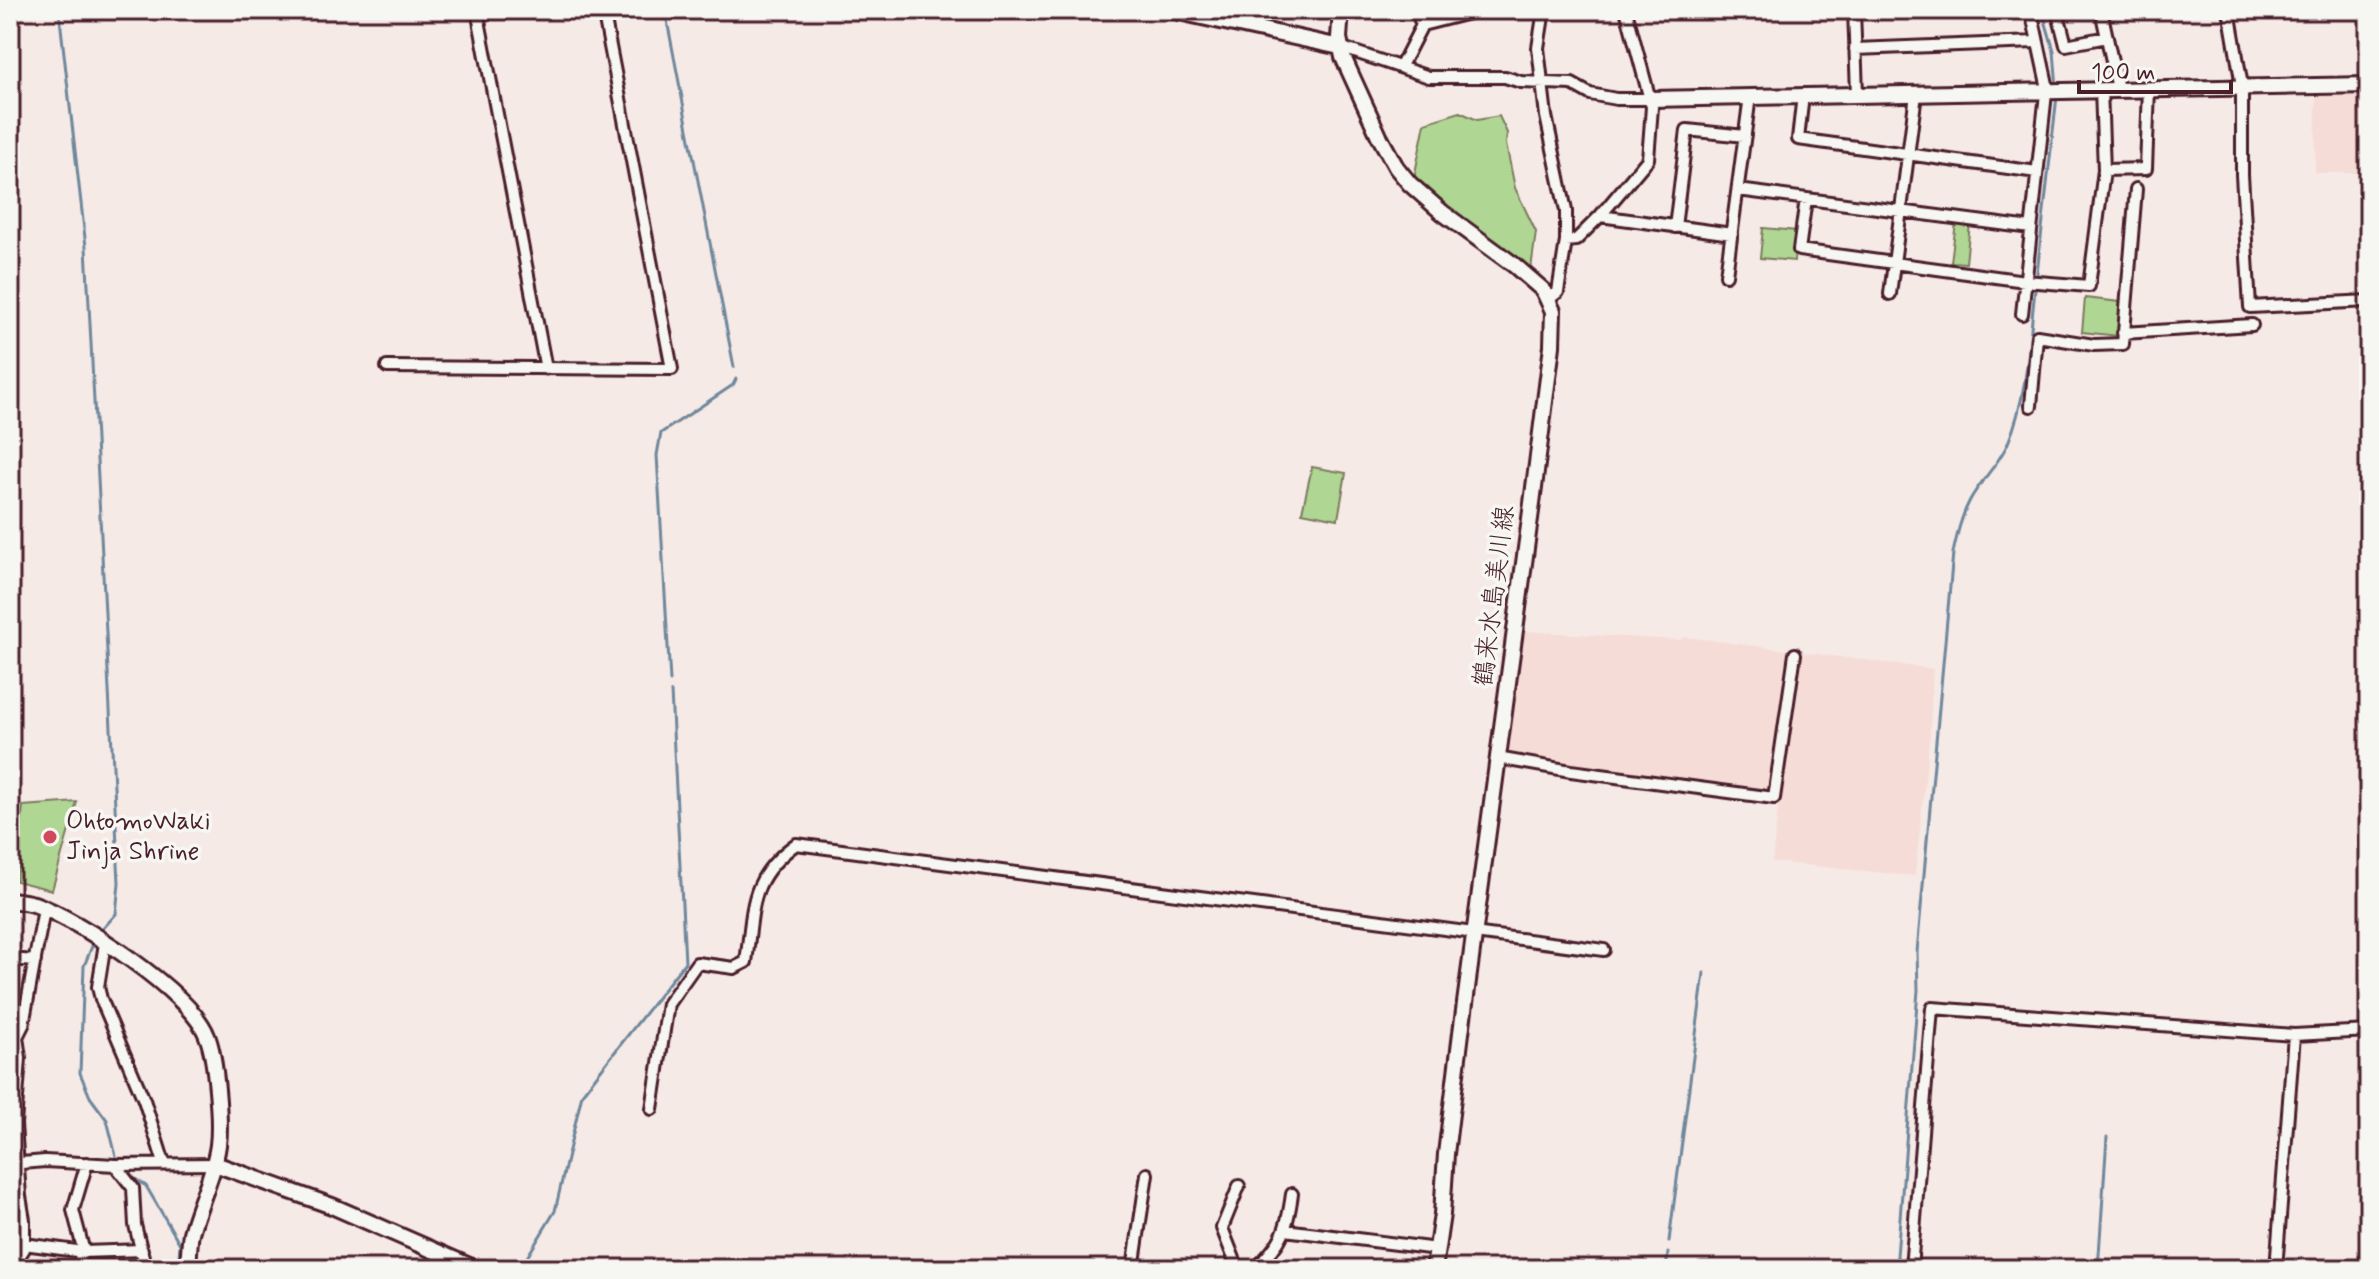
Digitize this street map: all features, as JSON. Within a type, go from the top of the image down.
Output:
[{"type":"street","points":[[477,10],[546,369]]},
{"type":"street","points":[[387,367],[672,369],[603,10]]},
{"type":"street","points":[[1170,10],[1340,47],[1429,77],[1505,77],[1521,82],[1572,84],[1590,94],[1616,99],[2369,85]]},
{"type":"street","points":[[1341,10],[1340,47],[1396,167],[1443,213],[1514,265],[1549,299],[1558,292],[1566,241],[1566,211],[1556,168],[1538,48],[1544,10]]},
{"type":"street","points":[[1416,10],[1422,25]]},
{"type":"street","points":[[1401,66],[1422,25],[1481,10]]},
{"type":"street","points":[[1566,241],[1576,240],[1648,159],[1652,107],[1626,10]]},
{"type":"street","points":[[1854,10],[1857,94]]},
{"type":"street","points":[[2022,314],[2037,172],[2055,90],[2036,42],[2031,10]]},
{"type":"street","points":[[2057,10],[2066,45],[2107,37]]},
{"type":"street","points":[[2101,10],[2118,89]]},
{"type":"street","points":[[2229,10],[2242,86],[2242,175],[2250,307],[2369,301]]},
{"type":"street","points":[[1855,49],[2036,42]]},
{"type":"street","points":[[2104,170],[2146,169],[2149,88]]},
{"type":"street","points":[[1806,199],[1799,250],[2025,281],[2089,286],[2104,170],[2101,89]]},
{"type":"street","points":[[1890,294],[1916,94]]},
{"type":"street","points":[[1803,95],[1798,139],[2037,172]]},
{"type":"street","points":[[1726,275],[1750,96]]},
{"type":"street","points":[[1675,227],[1687,130],[1745,136]]},
{"type":"street","points":[[2031,406],[2037,336],[2094,345],[2123,344],[2136,189]]},
{"type":"street","points":[[1738,190],[2031,228]]},
{"type":"street","points":[[1600,216],[1732,234]]},
{"type":"street","name":"鶴来水島美川線","points":[[1434,1269],[1474,932],[1552,346],[1553,311],[1549,299]]},
{"type":"street","points":[[2123,333],[2252,325]]},
{"type":"street","points":[[1497,758],[1774,798],[1795,654]]},
{"type":"street","points":[[652,1109],[668,1004],[697,963],[734,968],[746,962],[756,889],[773,861],[796,844],[1604,950]]},
{"type":"street","points":[[10,900],[44,909],[91,933],[172,991],[192,1012],[207,1035],[215,1078],[219,1142],[215,1164],[191,1234],[188,1269]]},
{"type":"street","points":[[11,1269],[24,1249],[24,1220],[14,1163],[14,1090],[20,1058],[13,1037],[23,1025],[44,909]]},
{"type":"street","points":[[105,943],[98,987],[144,1100],[164,1163]]},
{"type":"street","points":[[10,959],[35,961]]},
{"type":"street","points":[[1911,1269],[1932,1008],[2294,1035],[2369,1031]]},
{"type":"street","points":[[2276,1269],[2294,1035]]},
{"type":"street","points":[[14,1163],[215,1164],[332,1206],[476,1269]]},
{"type":"street","points":[[79,1269],[83,1252],[73,1210],[87,1163]]},
{"type":"street","points":[[115,1165],[133,1188],[135,1225],[146,1269]]},
{"type":"street","points":[[1133,1269],[1147,1174]]},
{"type":"street","points":[[1238,1269],[1222,1228],[1239,1186]]},
{"type":"street","points":[[1255,1269],[1278,1245],[1285,1230],[1292,1194]]},
{"type":"street","points":[[1285,1230],[1437,1249]]},
{"type":"street","points":[[24,1244],[83,1252],[142,1250]]},
{"type":"shaded area","points":[[2316,93],[2369,93],[2369,268],[2362,173],[2315,173]]},
{"type":"shaded area","points":[[1523,631],[1678,640],[1686,637],[1933,669],[1930,733],[1915,876],[1772,862],[1779,799],[1503,756]]},
{"type":"green space","points":[[1460,112],[1477,120],[1499,116],[1507,133],[1506,144],[1515,188],[1536,232],[1531,269],[1442,204],[1414,178],[1425,123]]},
{"type":"green space","points":[[1956,222],[1970,223],[1966,263],[1951,262]]},
{"type":"green space","points":[[1763,228],[1797,231],[1794,261],[1760,258]]},
{"type":"green space","points":[[2085,298],[2120,302],[2119,336],[2082,332]]},
{"type":"green space","points":[[1312,467],[1346,473],[1338,519],[1302,512]]},
{"type":"green space","points":[[77,802],[52,890],[16,881],[23,806]]},
{"type":"waterway","points":[[59,10],[86,247],[119,883],[116,914],[99,933]]},
{"type":"waterway","points":[[665,10],[734,367]]},
{"type":"waterway","points":[[2042,10],[2054,51],[2057,88]]},
{"type":"waterway","points":[[2037,273],[2057,96]]},
{"type":"waterway","points":[[1896,1269],[1918,990],[1917,952],[1953,553],[1967,506],[2004,451],[2015,425],[2027,368],[2035,290]]},
{"type":"waterway","points":[[670,681],[657,455],[661,433],[733,385],[736,379]]},
{"type":"waterway","points":[[520,1269],[555,1211],[582,1094],[685,962],[671,692]]},
{"type":"waterway","points":[[95,939],[84,966],[80,1073],[90,1097],[107,1120],[117,1160]]},
{"type":"waterway","points":[[1669,1241],[1704,973]]},
{"type":"waterway","points":[[2098,1269],[2107,1137]]},
{"type":"waterway","points":[[126,1173],[146,1186],[180,1244],[178,1269]]},
{"type":"waterway","points":[[1666,1269],[1668,1253]]},
{"type":"place","name":"OhtomoWaki Jinja Shrine","points":[[50,837]]}]
